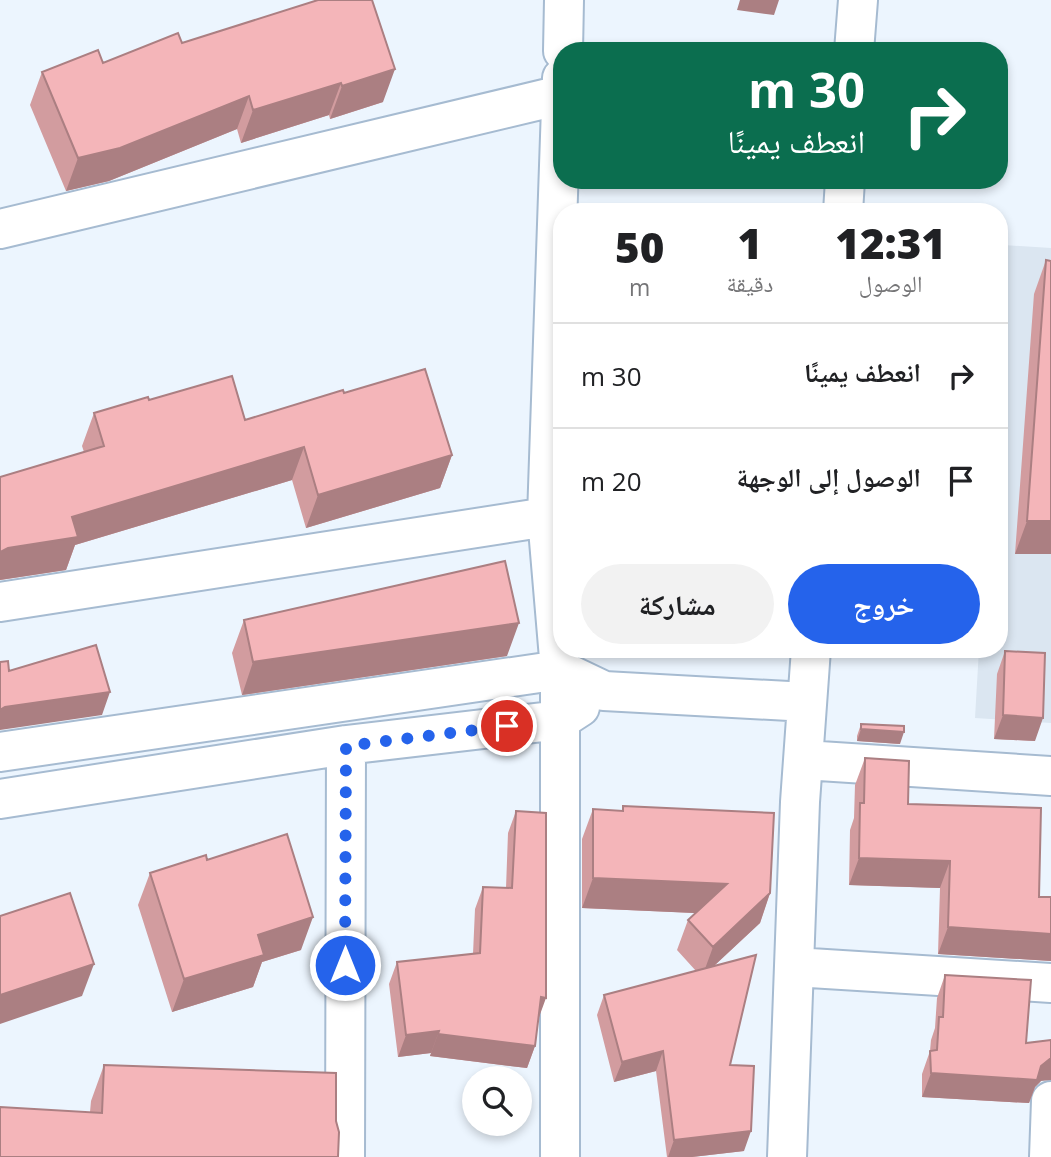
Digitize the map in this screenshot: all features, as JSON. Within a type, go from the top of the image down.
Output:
[{"type":"street","points":[[563,42],[564,0]]},
{"type":"street","points":[[855,42],[858,0]]},
{"type":"street","points":[[0,229],[553,97]]},
{"type":"street","points":[[553,354],[547,517],[553,588]]},
{"type":"street","points":[[0,602],[547,517]]},
{"type":"street","points":[[559,658],[560,1157]]},
{"type":"street","points":[[787,1157],[810,658]]},
{"type":"street","points":[[0,752],[560,670],[604,691],[807,702]]},
{"type":"street","points":[[0,799],[346,746],[560,720],[604,691]]},
{"type":"street","points":[[345,1157],[346,746]]},
{"type":"street","points":[[804,760],[1051,776]]},
{"type":"street","points":[[794,967],[1051,983]]},
{"type":"street","points":[[1049,1157],[1051,1101]]},
{"type":"shaded area","points":[[1008,245],[1051,248],[1051,723],[975,718],[978,658],[1008,658]]},
{"type":"building","points":[[318,0],[372,0],[395,69],[253,110],[249,96],[120,148],[78,158],[42,72],[98,50],[103,63],[178,33],[182,43]]},
{"type":"building","points":[[1046,260],[1051,261],[1051,521],[1027,521]]},
{"type":"building","points":[[425,369],[452,455],[318,495],[304,447],[72,517],[78,537],[8,548],[0,552],[0,477],[104,446],[94,413],[232,376],[245,420],[343,390],[344,393]]},
{"type":"building","points":[[505,561],[519,623],[253,662],[244,620]]},
{"type":"building","points":[[96,645],[110,692],[5,707],[0,710],[0,662],[8,661],[9,671]]},
{"type":"building","points":[[1008,651],[1045,653],[1043,718],[1003,715],[1005,658],[1008,658]]},
{"type":"building","points":[[861,724],[904,726],[904,732],[861,729]]},
{"type":"building","points":[[865,758],[909,761],[908,804],[1041,808],[1039,897],[1051,897],[1051,934],[948,927],[950,861],[859,858],[860,803],[864,803]]},
{"type":"building","points":[[623,806],[774,813],[770,893],[713,947],[688,920],[727,884],[593,878],[593,809],[623,811]]},
{"type":"building","points":[[516,811],[546,813],[546,998],[541,997],[535,1046],[438,1034],[439,1031],[406,1035],[397,962],[480,953],[483,887],[512,888]]},
{"type":"building","points":[[287,834],[313,917],[258,935],[264,955],[184,979],[150,873],[206,855],[207,860]]},
{"type":"building","points":[[70,893],[94,964],[0,995],[0,916]]},
{"type":"building","points":[[756,955],[730,1065],[754,1066],[751,1131],[674,1140],[663,1051],[622,1062],[604,995]]},
{"type":"building","points":[[945,975],[1031,980],[1026,1043],[1051,1040],[1051,1058],[1041,1066],[1037,1080],[931,1073],[930,1051],[937,1050],[939,1017],[943,1017]]},
{"type":"building","points":[[104,1065],[336,1073],[338,1157],[0,1157],[0,1107],[102,1113]]},
{"type":"route","points":[[345,965],[346,746],[507,726]]}]
